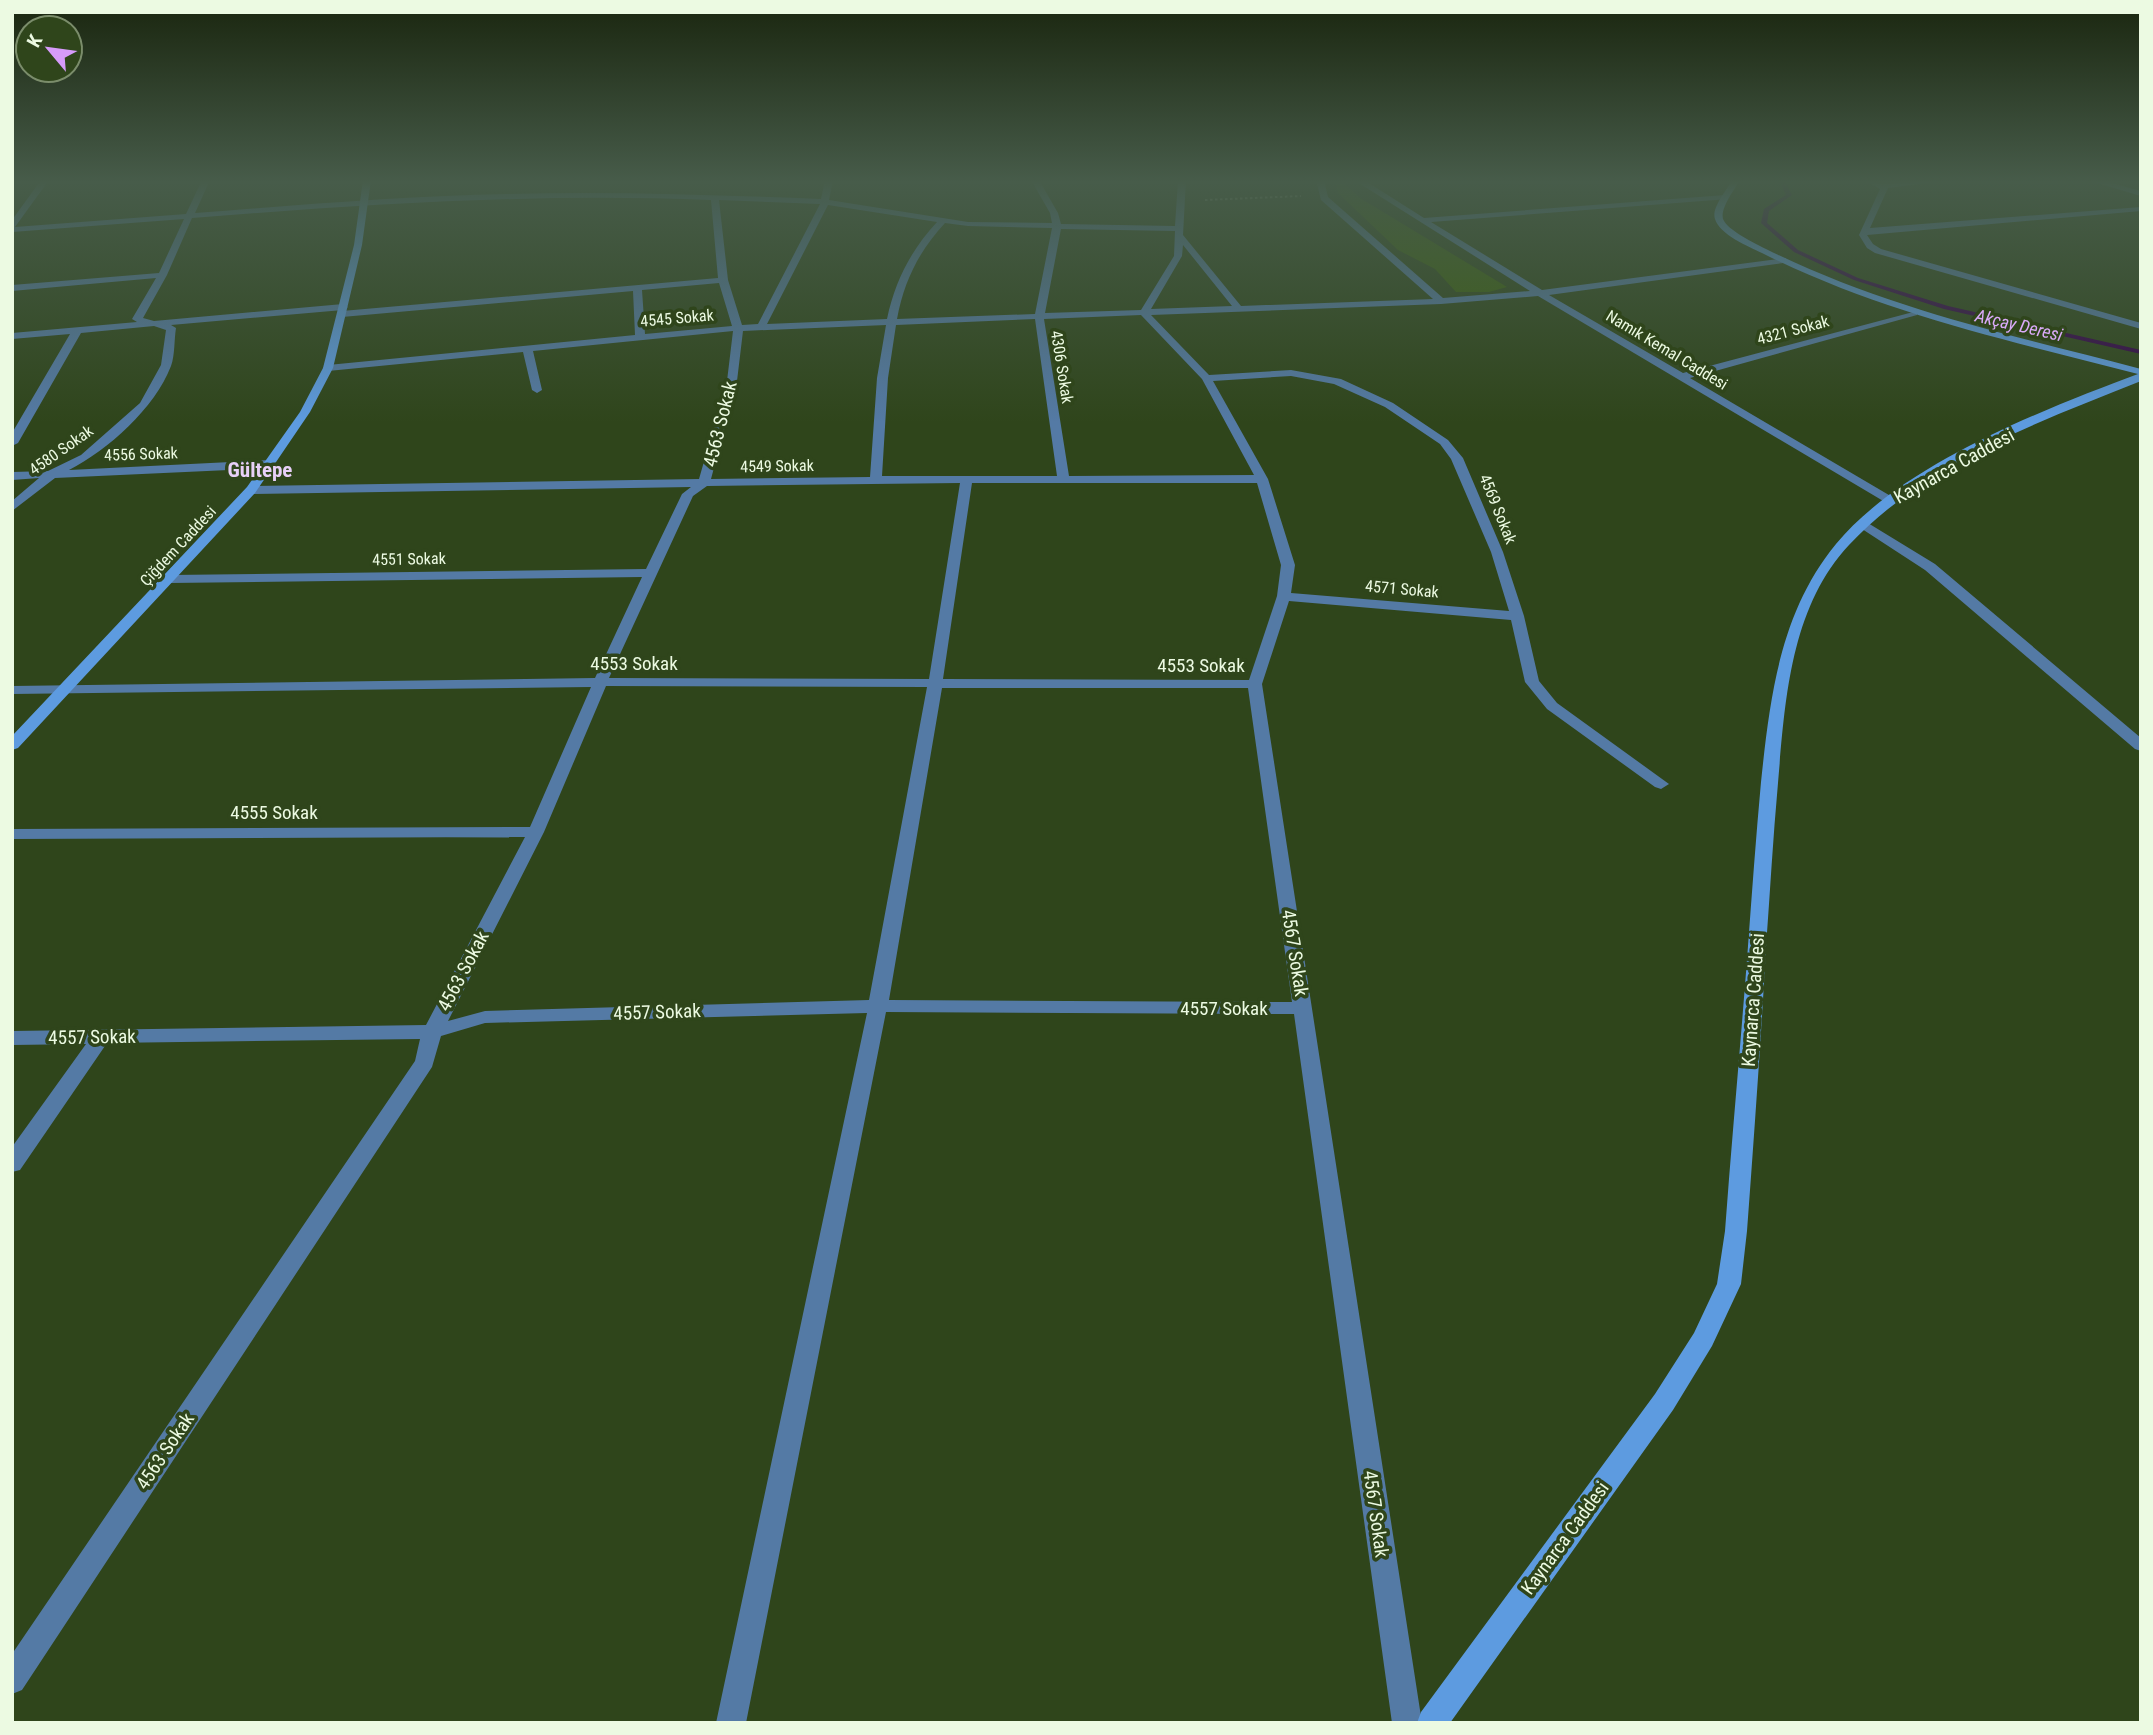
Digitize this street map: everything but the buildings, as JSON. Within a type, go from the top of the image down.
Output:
[{"type":"street","points":[[151,324],[137,319],[169,261]]},
{"type":"street","name":"Çiğdem Caddesi","points":[[12,745],[63,688],[170,579],[251,490],[271,464],[305,412],[328,368],[353,261]]},
{"type":"street","name":"4563 Sokak","points":[[12,1680],[425,1062],[432,1032],[536,832],[649,573],[688,494],[705,483],[732,381],[738,328],[723,280],[721,261]]},
{"type":"street","points":[[761,327],[795,261]]},
{"type":"street","points":[[876,480],[889,321],[912,261]]},
{"type":"street","name":"4306 Sokak","points":[[1050,261],[1038,317],[1064,481]]},
{"type":"street","points":[[1144,313],[1175,261]]},
{"type":"street","points":[[1202,261],[1239,309]]},
{"type":"street","points":[[1396,261],[1441,301]]},
{"type":"street","name":"Namık Kemal Caddesi","points":[[1489,261],[1891,501]]},
{"type":"street","name":"4545 Sokak","points":[[328,368],[738,328],[1441,301],[1540,293],[1776,261]]},
{"type":"street","points":[[1785,261],[1838,286],[1914,313],[2141,372]]},
{"type":"street","points":[[1909,261],[2141,326]]},
{"type":"street","points":[[12,288],[162,275]]},
{"type":"street","points":[[12,336],[723,280]]},
{"type":"street","points":[[637,288],[640,337]]},
{"type":"street","name":"4567 Sokak","points":[[1144,313],[1206,378],[1262,479],[1289,565],[1284,596],[1255,684],[1406,1723]]},
{"type":"street","name":"4321 Sokak","points":[[1681,377],[1914,313]]},
{"type":"street","name":"4580 Sokak","points":[[12,507],[53,473],[85,457],[144,405],[166,365],[171,328],[151,324]]},
{"type":"street","points":[[12,443],[77,331]]},
{"type":"street","points":[[527,348],[537,390]]},
{"type":"street","name":"4569 Sokak","points":[[1206,378],[1291,373],[1337,381],[1389,405],[1444,442],[1457,458],[1487,525],[1517,616],[1532,682],[1552,706],[1661,784]]},
{"type":"street","name":"Kaynarca Caddesi","points":[[1432,1723],[1664,1402],[1703,1339],[1729,1284],[1737,1231],[1763,860],[1777,706],[1795,629],[1810,595],[1842,545],[1891,501],[1975,450],[2072,404],[2141,377]]},
{"type":"street","name":"4556 Sokak","points":[[12,476],[271,464]]},
{"type":"street","name":"4549 Sokak","points":[[251,490],[876,480],[1262,479]]},
{"type":"street","points":[[731,1723],[878,1006],[935,684],[966,481]]},
{"type":"street","points":[[1863,524],[1930,567],[2141,746]]},
{"type":"street","name":"4551 Sokak","points":[[170,579],[649,573]]},
{"type":"street","name":"4571 Sokak","points":[[1284,596],[1517,616]]},
{"type":"street","name":"4553 Sokak","points":[[12,690],[600,682],[1255,684]]},
{"type":"street","name":"4555 Sokak","points":[[12,834],[536,832]]},
{"type":"street","name":"4557 Sokak","points":[[12,1038],[432,1032],[485,1017],[878,1006],[1304,1008]]},
{"type":"street","points":[[12,1164],[101,1037]]},
{"type":"green space","points":[[1419,261],[1464,261],[1507,287],[1489,292],[1456,292],[1435,269]]},
{"type":"waterway","name":"Akçay Deresi","points":[[1817,261],[1856,279],[1946,308],[2141,352]]},
{"type":"district","name":"Gültepe","points":[[260,470]]}]
